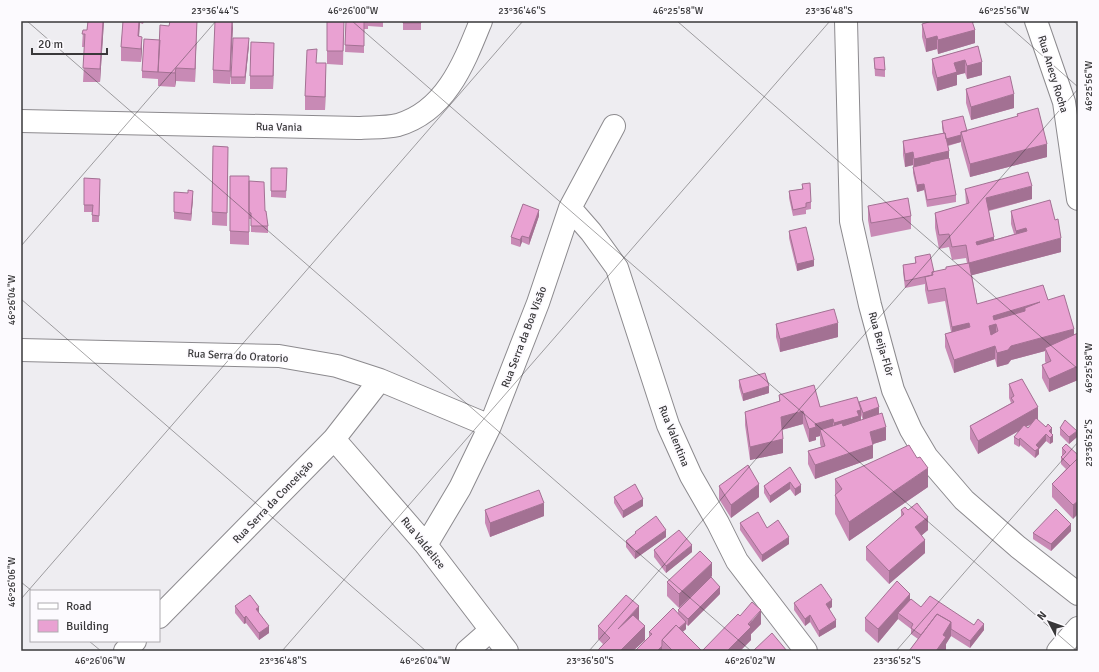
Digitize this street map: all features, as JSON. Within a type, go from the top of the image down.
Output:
[{"type":"street","name":"Rua Vania","points":[[21,121],[358,128],[396,125],[417,118],[434,105],[450,85],[465,61],[481,21]]},
{"type":"street","name":"Rua Beija-Flôr","points":[[846,21],[851,221],[870,305],[893,390],[911,430],[927,457],[964,500],[1018,547],[1078,594]]},
{"type":"street","name":"Rua Anecy Rocha","points":[[1036,21],[1064,102],[1078,199]]},
{"type":"street","name":"Rua Serra da Boa Visão","points":[[426,545],[460,488],[490,426],[538,303],[570,208],[614,126]]},
{"type":"street","name":"Rua Valentina","points":[[570,208],[591,232],[617,268],[668,425],[691,476],[718,523],[737,561],[806,651]]},
{"type":"street","name":"Rua Serra do Oratorio","points":[[21,350],[279,356],[337,366],[380,380],[490,426]]},
{"type":"street","name":"Rua Serra da Conceição","points":[[160,616],[334,439],[380,380]]},
{"type":"street","name":"Rua Valdelice","points":[[334,439],[426,545],[507,651]]},
{"type":"street","points":[[1058,651],[1078,628]]},
{"type":"street","points":[[467,651],[491,630]]},
{"type":"street","points":[[125,651],[134,642]]},
{"type":"building","points":[[88,21],[103,21],[100,69],[83,68],[85,34],[82,34],[83,30],[87,30]]},
{"type":"building","points":[[123,21],[139,21],[138,36],[142,37],[141,49],[121,47]]},
{"type":"building","points":[[170,21],[197,21],[195,69],[176,68],[175,73],[158,72],[160,25],[169,26]]},
{"type":"building","points":[[215,21],[232,21],[230,71],[213,70]]},
{"type":"building","points":[[327,21],[344,21],[343,51],[327,51]]},
{"type":"building","points":[[346,21],[368,21],[364,22],[364,46],[345,45]]},
{"type":"building","points":[[403,21],[421,21],[421,23],[403,23]]},
{"type":"building","points":[[932,21],[972,21],[975,30],[938,40],[937,36],[926,39],[922,24]]},
{"type":"building","points":[[233,38],[249,38],[245,77],[231,77]]},
{"type":"building","points":[[144,39],[160,40],[158,72],[142,71]]},
{"type":"building","points":[[251,42],[274,43],[273,76],[250,76]]},
{"type":"building","points":[[978,46],[982,62],[967,66],[965,60],[954,63],[957,72],[937,78],[932,59]]},
{"type":"building","points":[[317,49],[316,63],[326,63],[325,97],[305,96],[307,50]]},
{"type":"building","points":[[884,57],[885,70],[875,69],[874,58]]},
{"type":"building","points":[[1010,76],[1014,94],[971,107],[966,89]]},
{"type":"building","points":[[1038,108],[1047,144],[970,164],[961,132],[1018,116],[1017,114]]},
{"type":"building","points":[[963,116],[967,131],[961,132],[961,135],[946,139],[942,121]]},
{"type":"building","points":[[945,133],[949,151],[914,159],[913,152],[905,154],[903,141]]},
{"type":"building","points":[[213,146],[228,147],[227,213],[212,212]]},
{"type":"building","points":[[949,158],[956,195],[927,200],[924,184],[917,185],[913,167]]},
{"type":"building","points":[[271,168],[287,168],[286,191],[271,191]]},
{"type":"building","points":[[1028,172],[1032,186],[986,198],[994,237],[976,242],[977,245],[1027,231],[1026,228],[1016,231],[1011,211],[1050,200],[1055,220],[1058,219],[1061,238],[969,263],[966,245],[952,247],[949,234],[939,235],[935,213],[969,203],[965,189]]},
{"type":"building","points":[[230,176],[249,176],[249,232],[230,231]]},
{"type":"building","points":[[84,178],[100,179],[99,216],[92,215],[93,205],[84,205]]},
{"type":"building","points":[[249,181],[264,182],[265,211],[268,226],[251,226],[251,213],[249,212]]},
{"type":"building","points":[[810,183],[811,202],[806,203],[806,207],[793,210],[789,191],[803,189],[802,184]]},
{"type":"building","points":[[188,190],[193,191],[191,214],[174,212],[174,192],[188,193]]},
{"type":"building","points":[[908,198],[911,216],[871,223],[868,206]]},
{"type":"building","points":[[523,204],[539,210],[529,238],[522,236],[520,240],[511,237]]},
{"type":"building","points":[[806,227],[814,260],[797,264],[789,231]]},
{"type":"building","points":[[930,254],[934,272],[932,272],[932,275],[905,281],[903,265],[916,263],[915,257]]},
{"type":"building","points":[[969,263],[977,304],[1043,285],[1048,300],[1064,295],[1074,329],[1011,346],[1008,350],[997,353],[995,346],[954,360],[945,334],[970,327],[969,323],[952,327],[945,288],[928,291],[925,277],[933,275],[932,272],[946,269],[946,267]],"holes":[[[1040,302],[1025,308],[1025,311],[994,320],[993,316]],[[996,324],[998,331],[991,335],[989,326]]]},
{"type":"building","points":[[834,309],[838,323],[780,339],[776,324]]},
{"type":"building","points":[[1078,333],[1078,366],[1049,379],[1042,365],[1051,361],[1045,348]]},
{"type":"building","points":[[765,373],[769,386],[743,394],[739,380]]},
{"type":"building","points":[[1022,379],[1038,407],[978,441],[970,426],[1014,402],[1011,398],[1014,396],[1009,384]]},
{"type":"building","points":[[814,385],[820,407],[857,397],[861,410],[857,411],[859,416],[834,423],[833,419],[815,424],[816,427],[809,429],[803,411],[781,417],[783,439],[750,447],[745,412],[780,401],[779,395]]},
{"type":"building","points":[[876,397],[879,407],[863,413],[859,402]]},
{"type":"building","points":[[882,413],[886,427],[870,432],[873,445],[815,465],[808,451],[825,446],[820,430],[842,423],[843,426]]},
{"type":"building","points":[[1036,418],[1046,427],[1048,424],[1052,428],[1049,431],[1053,435],[1050,438],[1046,434],[1036,445],[1039,448],[1035,451],[1020,438],[1019,440],[1014,437],[1024,425],[1028,428]]},
{"type":"building","points":[[1065,420],[1077,431],[1069,437],[1060,428]]},
{"type":"building","points":[[1066,444],[1078,455],[1078,458],[1070,466],[1061,457],[1066,452],[1062,448]]},
{"type":"building","points":[[909,445],[917,458],[920,457],[928,468],[849,522],[835,495],[842,489],[835,479]]},
{"type":"building","points":[[1078,458],[1078,501],[1073,505],[1052,484]]},
{"type":"building","points":[[748,465],[759,484],[731,505],[719,486]]},
{"type":"building","points":[[790,467],[801,485],[795,489],[790,482],[770,496],[764,486]]},
{"type":"building","points":[[635,484],[643,499],[623,511],[614,497]]},
{"type":"building","points":[[539,490],[544,503],[490,523],[485,510]]},
{"type":"building","points":[[917,503],[928,517],[915,527],[925,540],[889,571],[866,547],[904,514],[901,510],[905,507],[908,510]]},
{"type":"building","points":[[1056,509],[1071,524],[1051,544],[1033,533]]},
{"type":"building","points":[[758,512],[767,528],[778,520],[789,537],[762,555],[740,523]]},
{"type":"building","points":[[656,516],[666,530],[635,552],[626,541]]},
{"type":"building","points":[[679,530],[692,545],[666,566],[654,550]]},
{"type":"building","points":[[700,551],[712,563],[679,594],[667,582]]},
{"type":"building","points":[[711,577],[720,587],[688,619],[678,610]]},
{"type":"building","points":[[897,581],[910,594],[878,629],[865,618]]},
{"type":"building","points":[[821,584],[832,600],[826,604],[836,620],[819,631],[810,615],[805,619],[794,603]]},
{"type":"building","points":[[250,595],[259,607],[256,609],[269,626],[259,633],[246,616],[244,618],[235,606]]},
{"type":"building","points":[[626,595],[639,606],[618,629],[633,615],[645,626],[620,651],[597,651],[610,638],[598,626]]},
{"type":"building","points":[[930,596],[974,625],[978,619],[984,624],[970,641],[951,629],[951,622],[937,614],[921,635],[911,628],[913,624],[898,613],[911,599],[921,607]]},
{"type":"building","points":[[752,602],[761,610],[748,624],[751,627],[727,651],[702,651],[738,614],[740,616]]},
{"type":"building","points":[[673,608],[686,622],[679,628],[676,625],[662,640],[662,646],[657,651],[635,651],[652,634],[649,632]]},
{"type":"building","points":[[937,614],[951,622],[943,635],[946,637],[936,651],[909,651]]},
{"type":"building","points":[[676,625],[702,651],[673,651],[662,640]]},
{"type":"building","points":[[772,633],[787,651],[753,651]]}]
